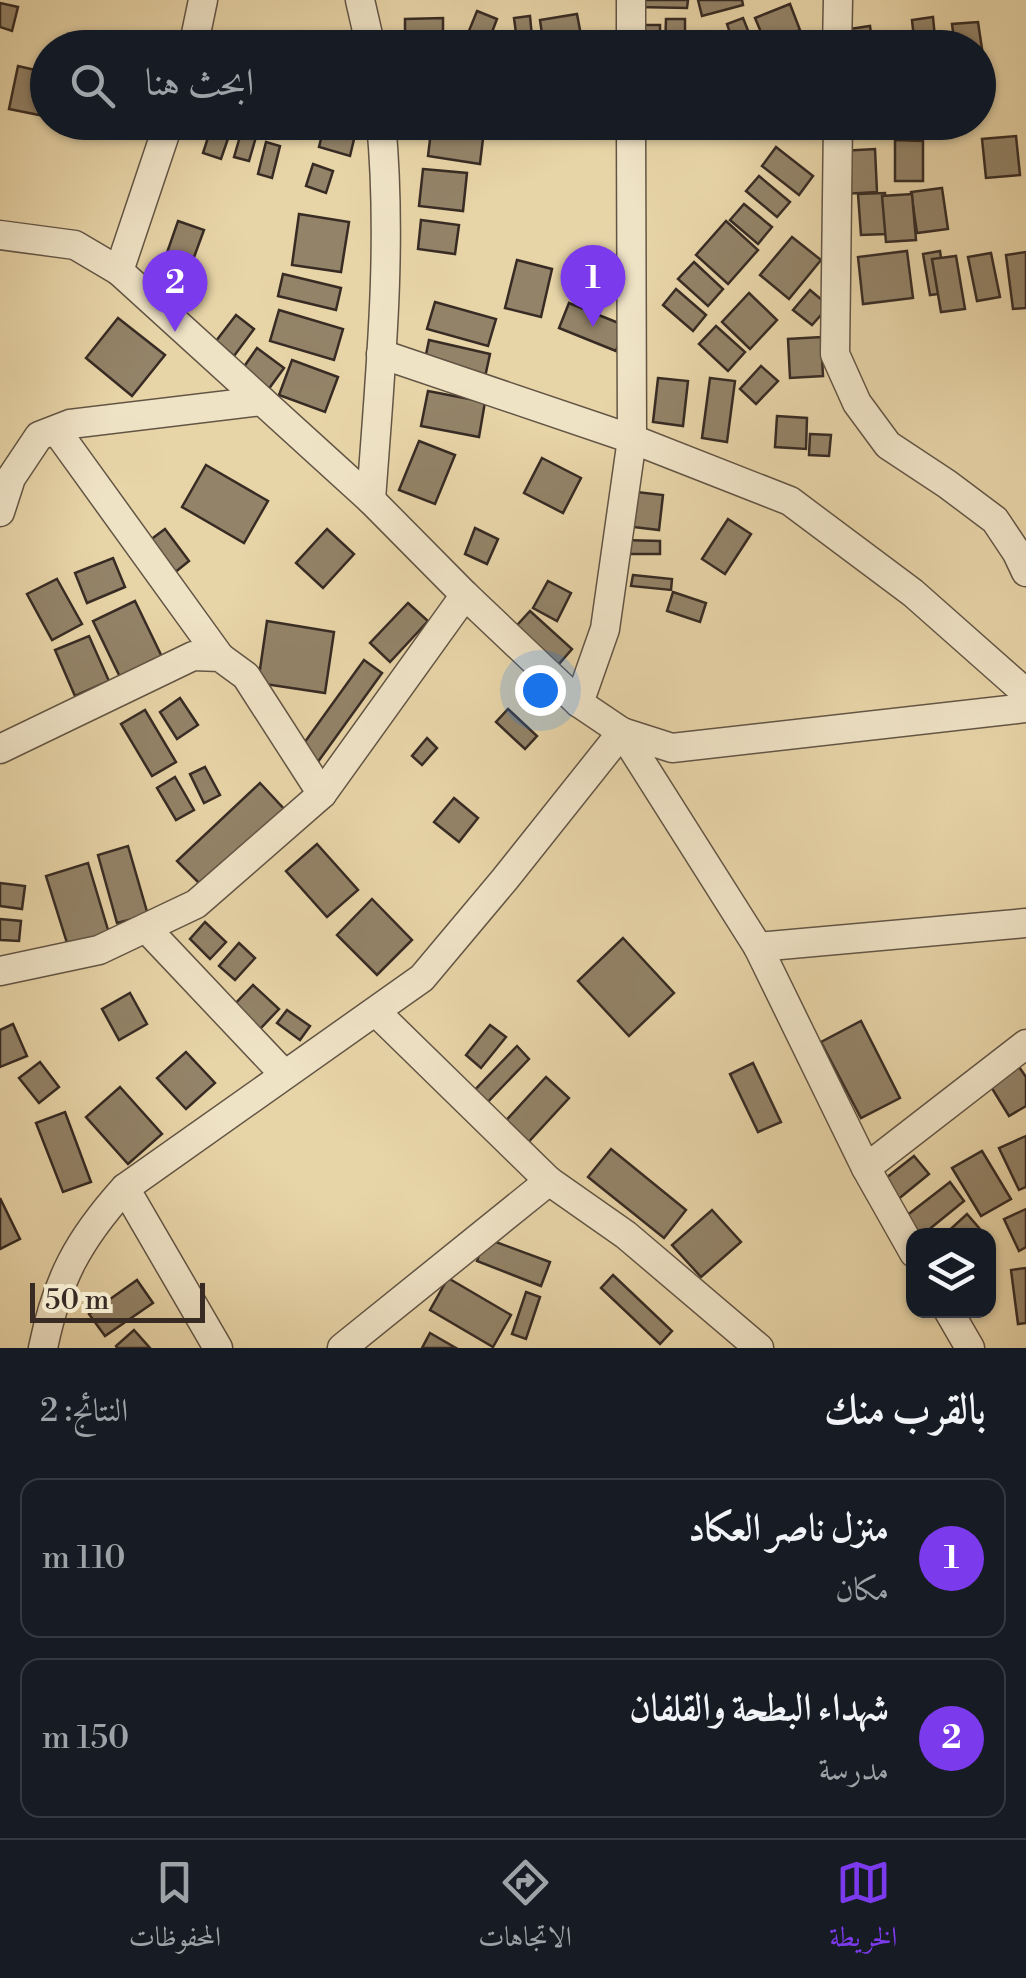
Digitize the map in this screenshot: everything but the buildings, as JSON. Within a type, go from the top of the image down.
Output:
[{"type":"street","points":[[197,30],[204,0]]},
{"type":"street","points":[[360,0],[367,30]]},
{"type":"street","points":[[631,0],[631,30]]},
{"type":"street","points":[[837,30],[838,0]]},
{"type":"street","points":[[120,271],[162,140]]},
{"type":"street","points":[[371,500],[386,287],[382,140]]},
{"type":"street","points":[[579,704],[606,629],[632,438],[631,140]]},
{"type":"street","points":[[838,140],[835,354],[858,403],[888,445],[994,520],[1026,572]]},
{"type":"street","points":[[0,235],[75,245],[120,271],[371,500],[579,704],[622,732],[672,748],[1026,708]]},
{"type":"street","points":[[381,354],[632,438],[790,502],[913,593],[1026,693]]},
{"type":"street","points":[[0,512],[11,478],[39,436],[70,424],[262,401]]},
{"type":"street","points":[[56,430],[220,657],[246,676],[322,794]]},
{"type":"street","points":[[0,970],[99,950],[196,904],[322,794],[465,595]]},
{"type":"street","points":[[0,749],[193,656],[220,657]]},
{"type":"street","points":[[622,732],[758,947],[866,1168],[906,1239]]},
{"type":"street","points":[[43,1348],[69,1264],[95,1221],[125,1188],[422,978],[622,732]]},
{"type":"street","points":[[758,947],[1026,923]]},
{"type":"street","points":[[146,928],[284,1074]]},
{"type":"street","points":[[376,1012],[548,1181],[626,1235],[758,1348]]},
{"type":"street","points":[[866,1168],[1026,1044]]},
{"type":"street","points":[[342,1348],[548,1181]]},
{"type":"street","points":[[125,1188],[218,1348]]},
{"type":"street","points":[[953,1318],[970,1348]]},
{"type":"place","name":"منزل ناصر العكاد","points":[[593,327]]},
{"type":"place","name":"شهداء البطحة والقلفان","points":[[175,332]]}]
